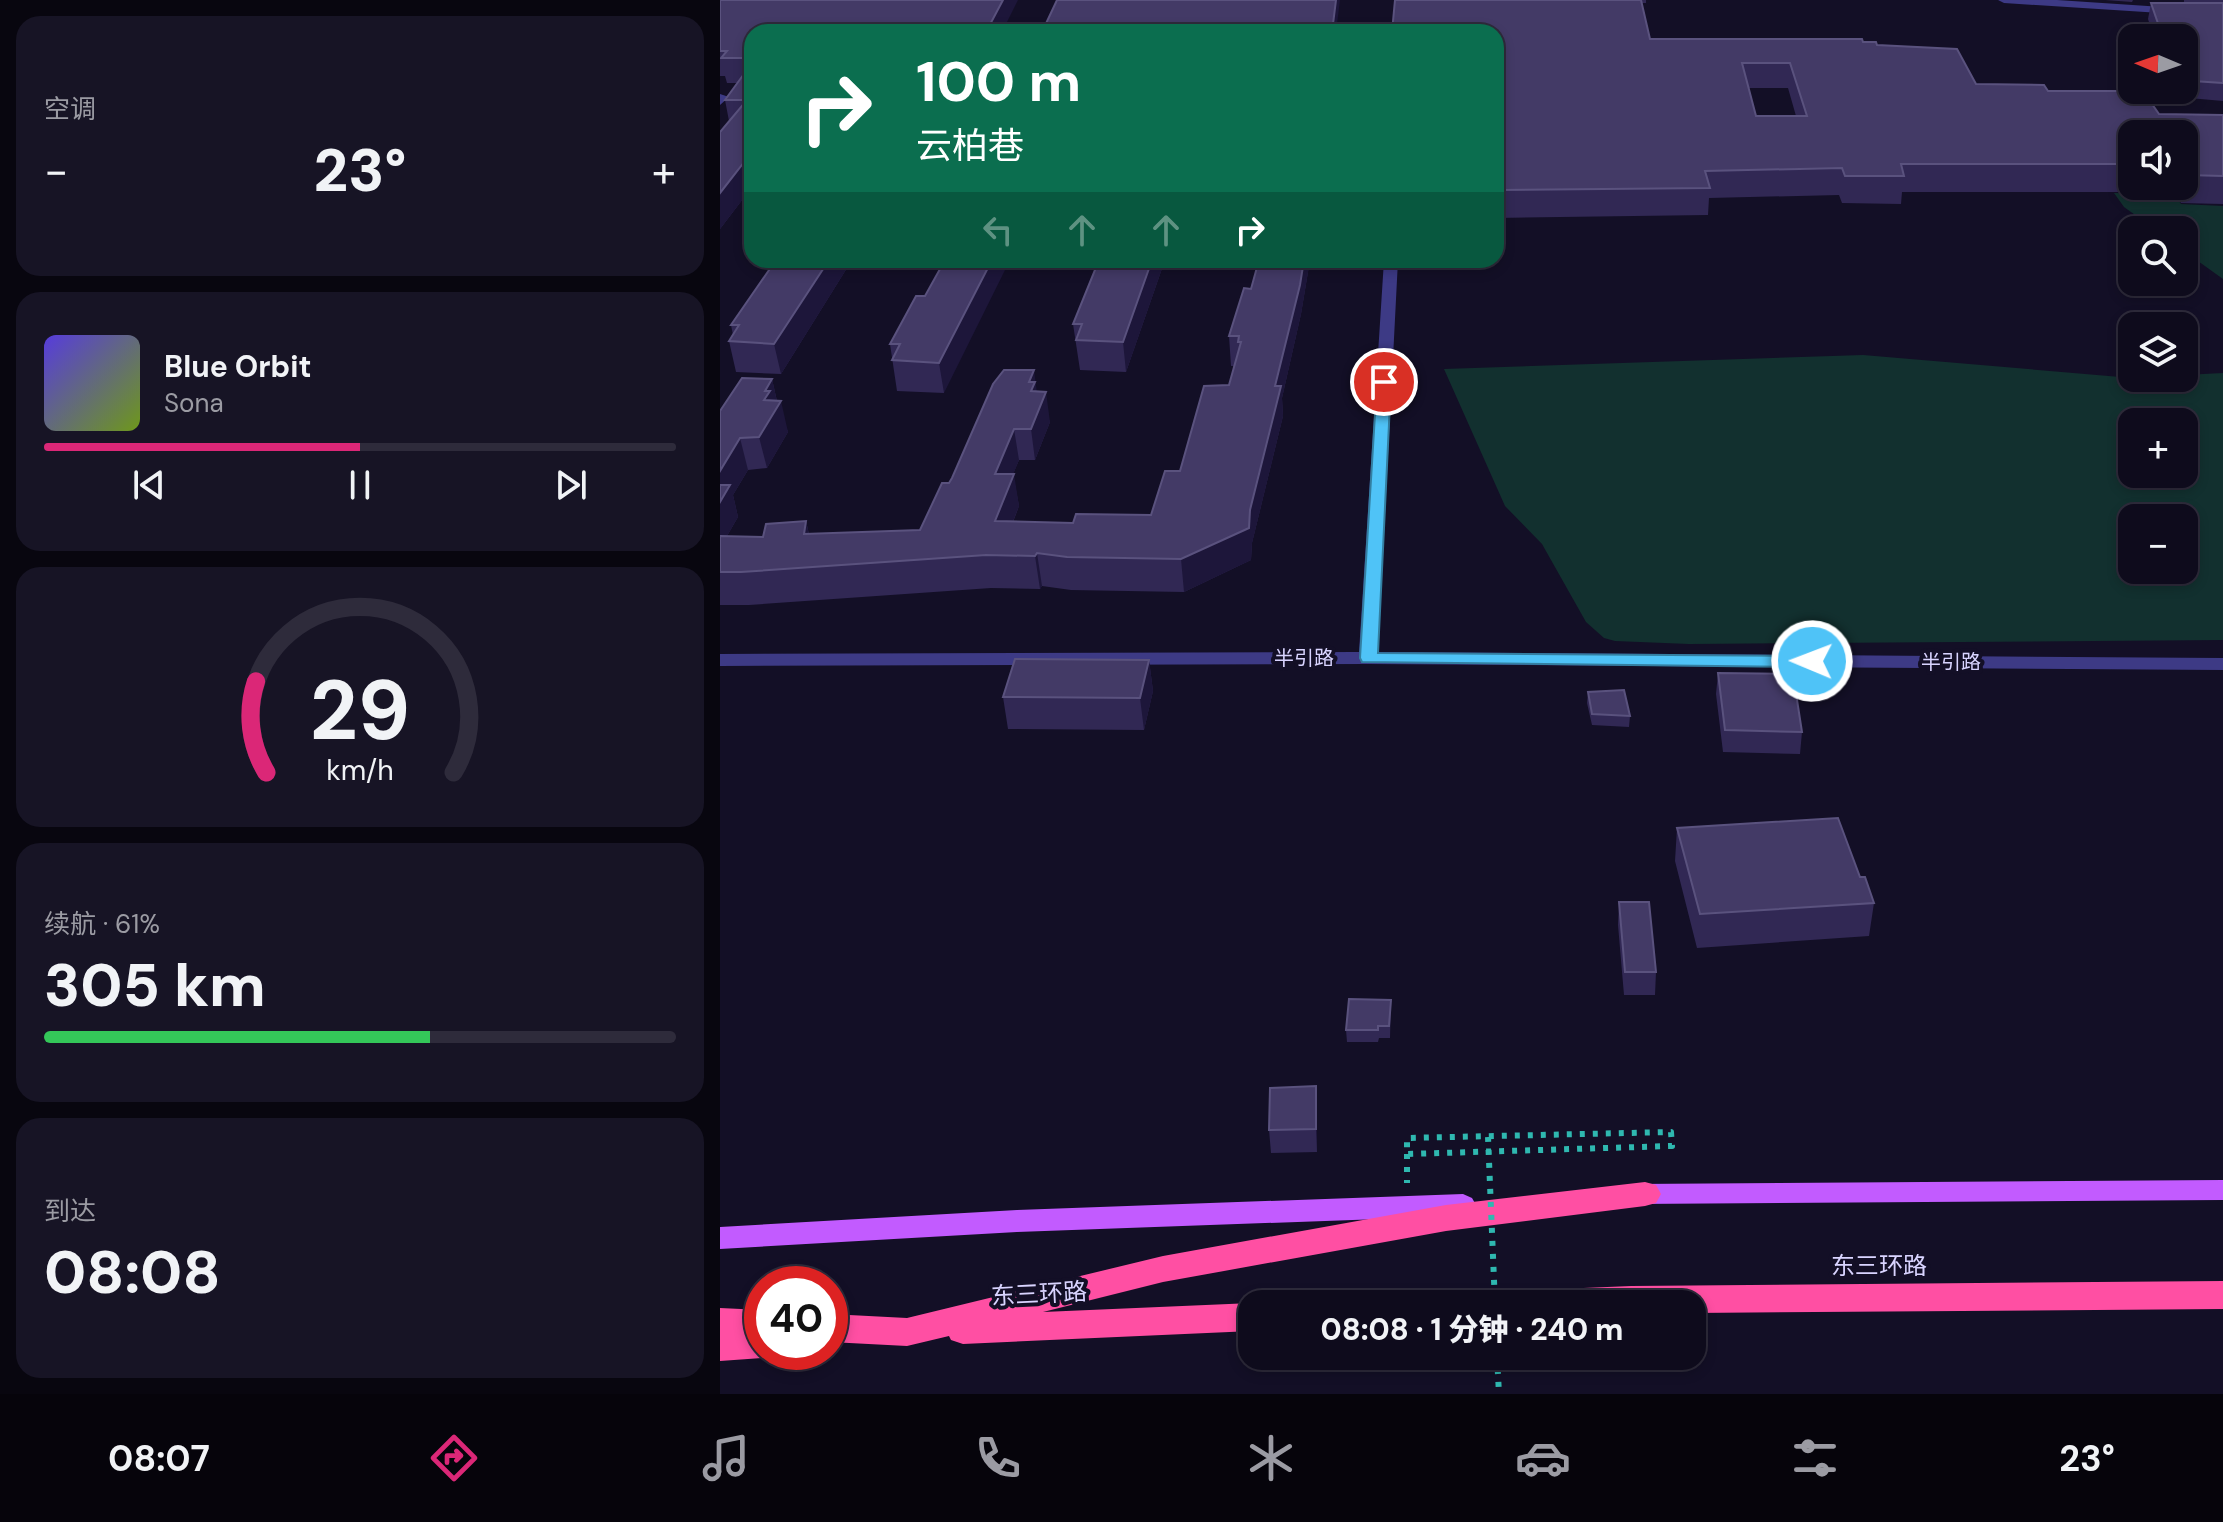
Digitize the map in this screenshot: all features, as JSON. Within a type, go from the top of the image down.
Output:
[{"type":"highway","points":[[848,1329],[907,1332],[1163,1269],[1446,1218],[1645,1194]]},
{"type":"highway","name":"东三环路","points":[[1706,1299],[2223,1295]]},
{"type":"highway","name":"东三环路","points":[[848,1337],[1238,1318]]},
{"type":"highway","points":[[720,1322],[744,1323]]},
{"type":"highway","points":[[720,1347],[744,1345]]},
{"type":"main road","points":[[720,1238],[1017,1221],[1407,1208],[1645,1194],[2223,1190]]},
{"type":"street","points":[[2004,0],[2223,14]]},
{"type":"street","points":[[1368,658],[1391,268]]},
{"type":"street","name":"半引路","points":[[720,660],[1368,658],[2223,664]]},
{"type":"path","points":[[1407,1154],[1672,1146],[1671,1132],[1407,1138],[1407,1154],[1407,1208]]},
{"type":"path","points":[[1488,1137],[1494,1290]]},
{"type":"path","points":[[1498,1370],[1499,1394]]},
{"type":"green space","points":[[2119,200],[2178,200],[2181,204],[2223,206],[2223,279],[2198,261],[2198,216],[2137,216]]},
{"type":"green space","points":[[1863,355],[2118,377],[2118,392],[2198,392],[2198,374],[2223,373],[2223,640],[1689,644],[1615,641],[1604,638],[1586,622],[1542,544],[1505,506],[1444,369]]},
{"type":"building","points":[[720,0],[1003,0],[990,24],[744,24],[744,58],[721,58],[727,51],[720,51]]},
{"type":"building","points":[[1057,0],[1336,0],[1333,24],[1046,24]]},
{"type":"building","points":[[1395,0],[1641,0],[1650,39],[1862,39],[1863,42],[1876,42],[1877,45],[1957,49],[1976,84],[2044,85],[2048,91],[2118,91],[2118,104],[2152,104],[2159,114],[2223,115],[2223,176],[2198,175],[2198,120],[2118,120],[2118,164],[1901,164],[1904,176],[1845,176],[1842,168],[1705,171],[1710,188],[1504,190],[1504,24],[1393,24]],"holes":[[[1742,63],[1790,63],[1807,116],[1756,116]]]},
{"type":"building","points":[[2151,3],[2223,3],[2223,83],[2198,81],[2198,24],[2158,24]]},
{"type":"building","points":[[744,74],[744,100],[725,100]]},
{"type":"building","points":[[744,104],[744,162],[720,193],[720,132]]},
{"type":"building","points":[[770,268],[824,268],[774,344],[729,341],[739,325],[731,325]]},
{"type":"building","points":[[941,268],[988,268],[939,363],[892,360],[900,344],[890,344],[916,296],[925,296]]},
{"type":"building","points":[[1096,268],[1149,268],[1123,342],[1076,340],[1082,324],[1073,324]]},
{"type":"building","points":[[1257,268],[1303,268],[1275,386],[1281,386],[1250,510],[1249,528],[1181,559],[1067,557],[1037,553],[1035,556],[986,555],[720,572],[720,536],[763,537],[766,524],[806,521],[804,534],[920,530],[942,483],[949,483],[952,478],[993,384],[1004,370],[1034,370],[1029,382],[1035,382],[1031,391],[1046,392],[1031,429],[1014,429],[995,474],[1014,474],[995,521],[1073,523],[1076,514],[1151,515],[1165,471],[1180,471],[1204,386],[1229,385],[1241,342],[1238,342],[1239,336],[1229,336],[1244,288],[1251,289]]},
{"type":"building","points":[[742,378],[772,379],[765,391],[770,391],[764,400],[781,401],[759,437],[740,438],[720,471],[720,411]]},
{"type":"building","points":[[720,485],[730,485],[720,502]]},
{"type":"building","points":[[1015,659],[1149,660],[1140,698],[1003,697]]},
{"type":"building","points":[[1718,673],[1793,674],[1802,732],[1725,730]]},
{"type":"building","points":[[1624,690],[1630,716],[1592,714],[1588,692]]},
{"type":"building","points":[[1838,818],[1860,877],[1865,877],[1874,903],[1700,914],[1677,828]]},
{"type":"building","points":[[1619,902],[1649,902],[1656,972],[1625,972]]},
{"type":"building","points":[[1349,999],[1391,1000],[1389,1026],[1378,1026],[1378,1030],[1346,1030]]},
{"type":"building","points":[[1316,1086],[1316,1129],[1269,1130],[1270,1088]]},
{"type":"route","points":[[1384,382],[1368,658],[1812,661]]}]
